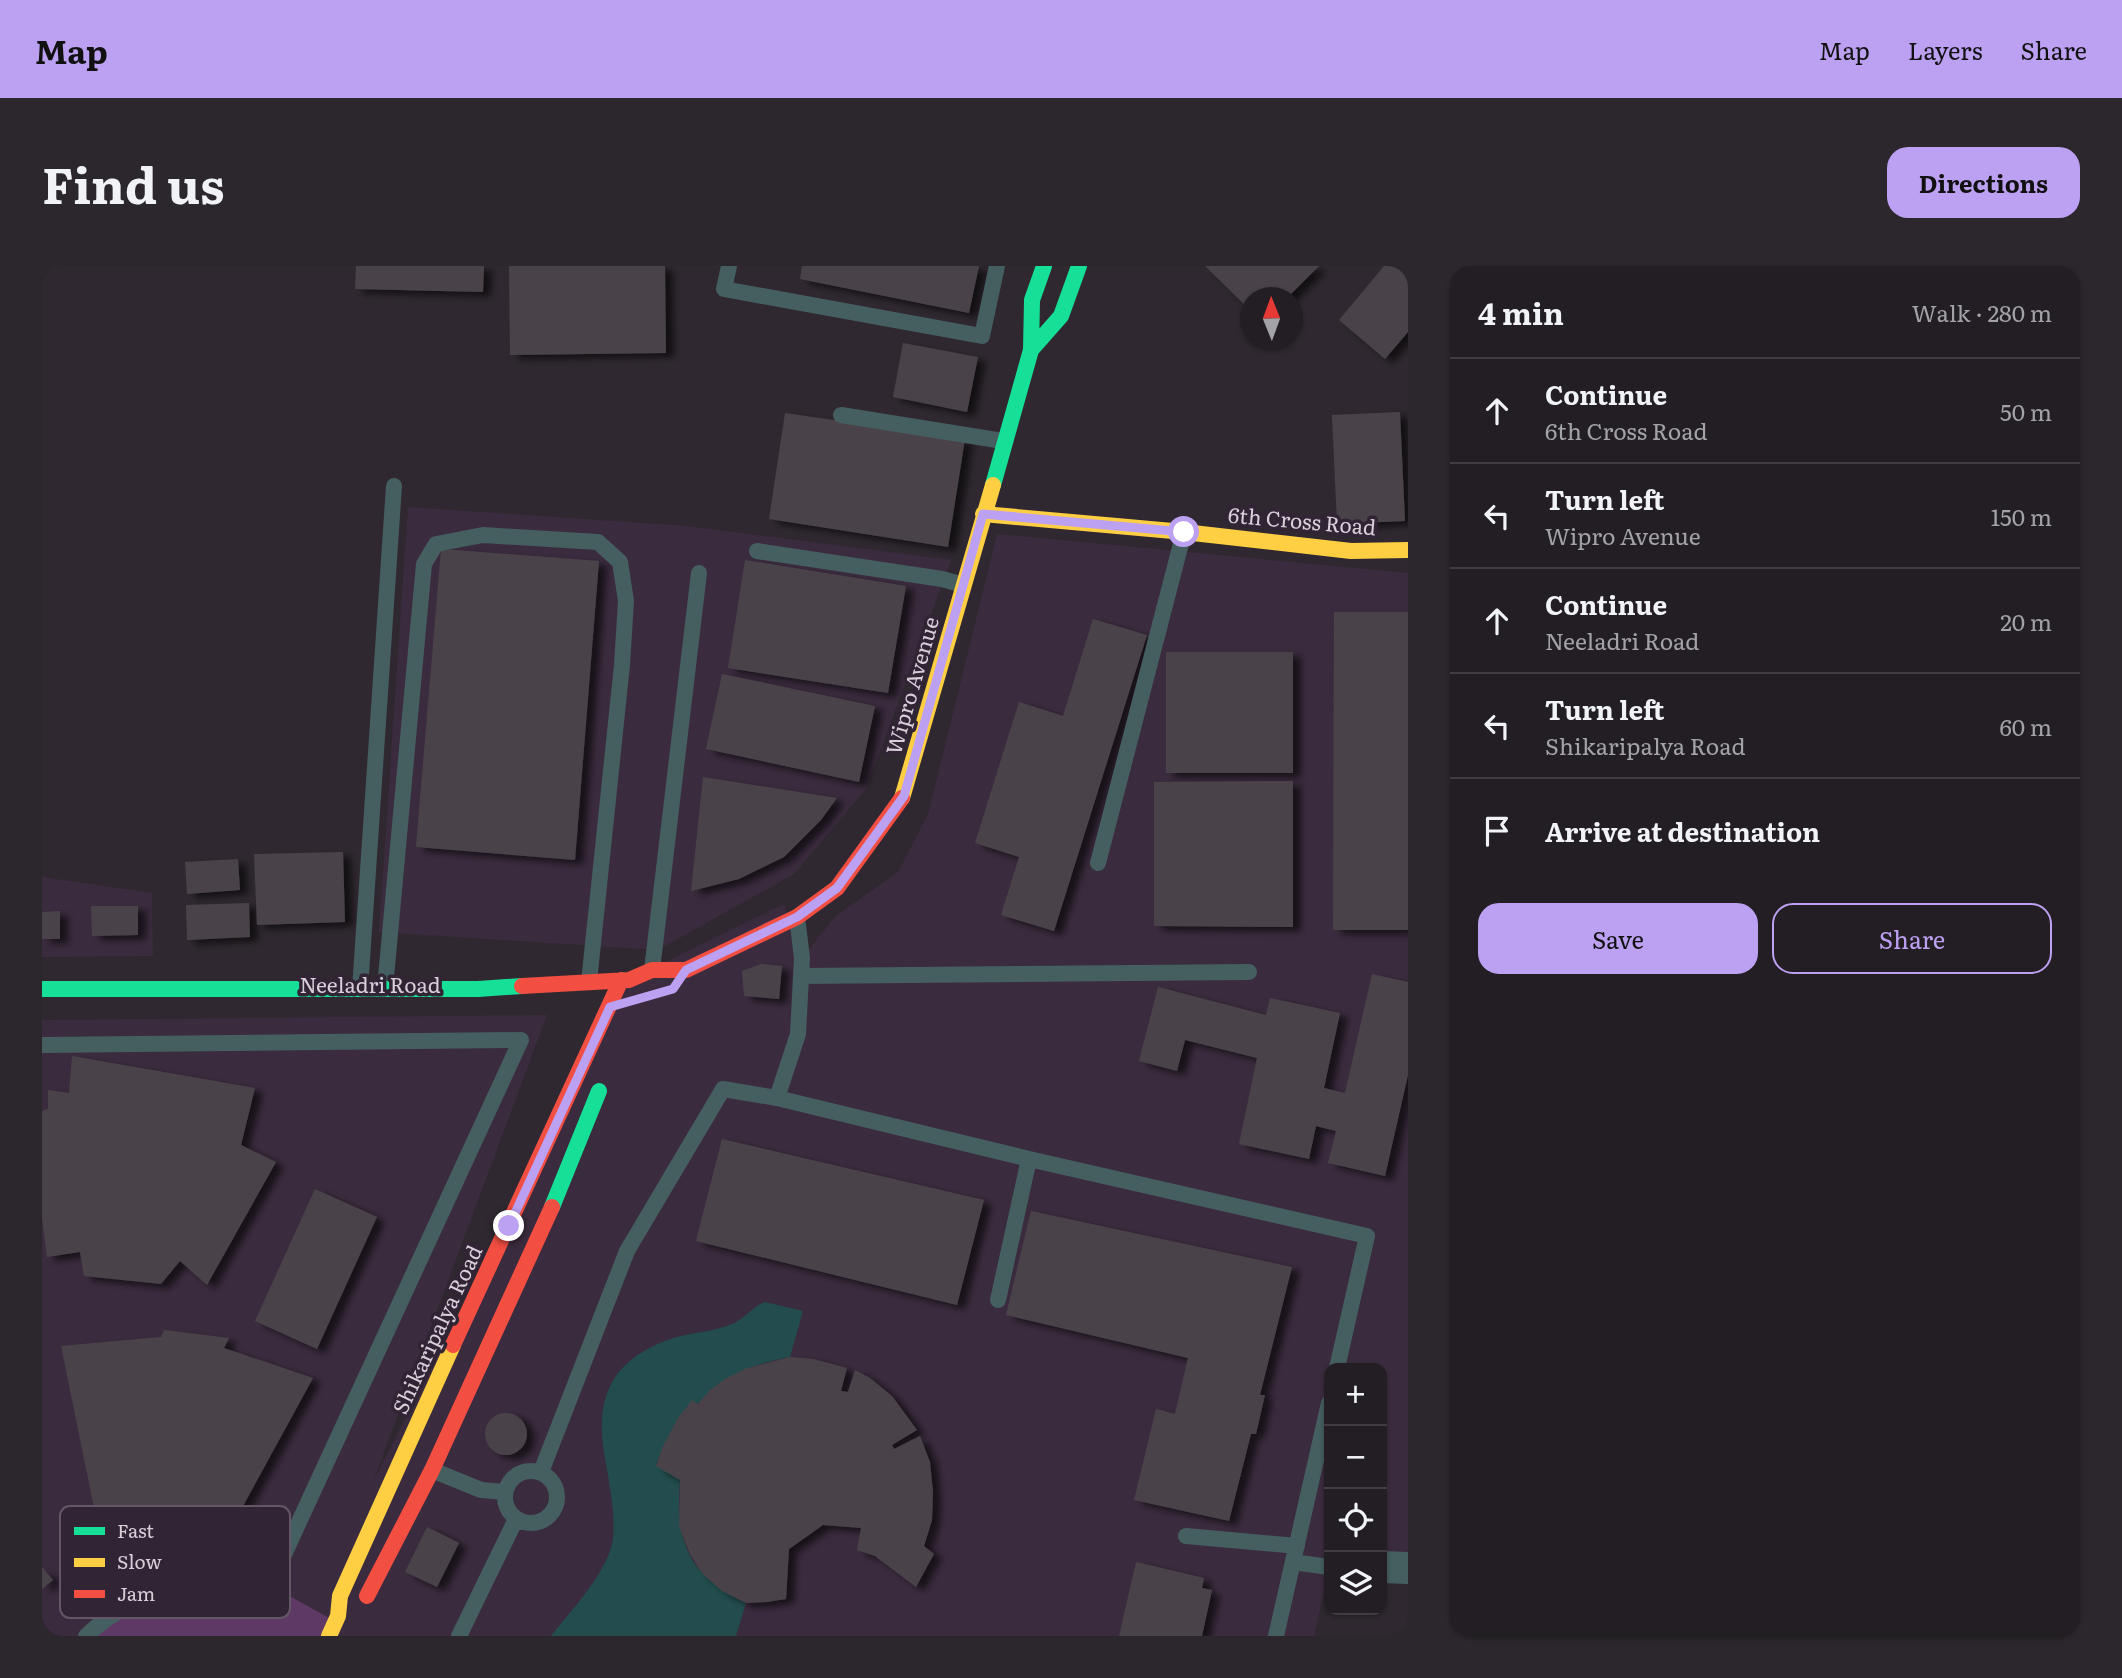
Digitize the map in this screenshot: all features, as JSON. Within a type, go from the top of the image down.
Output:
[{"type":"street","points":[[1031,350],[1032,300],[1044,266]]},
{"type":"street","name":"Wipro Avenue","points":[[628,979],[652,970],[686,970],[797,917],[837,888],[904,796],[1031,350],[1060,316],[1079,266]]},
{"type":"street","name":"6th Cross Road","points":[[983,514],[1184,532],[1351,551],[1408,550]]},
{"type":"street","points":[[673,989],[686,970]]},
{"type":"street","points":[[603,1007],[631,1001],[628,979]]},
{"type":"street","name":"Neeladri Road","points":[[42,989],[478,989],[628,979]]},
{"type":"street","name":"Shikaripalya Road","points":[[329,1636],[349,1611],[340,1597],[603,1007],[628,979]]},
{"type":"street","points":[[349,1611],[432,1470],[536,1246],[606,1071]]},
{"type":"street","points":[[1387,1567],[1408,1568]]},
{"type":"lane","points":[[729,266],[724,289],[982,336],[998,266]]},
{"type":"lane","points":[[841,415],[1003,441]]},
{"type":"lane","points":[[360,989],[394,486]]},
{"type":"lane","points":[[1098,863],[1184,532]]},
{"type":"lane","points":[[385,989],[424,564],[436,544],[483,535],[598,542],[620,562],[626,601],[622,665],[589,982]]},
{"type":"lane","points":[[757,551],[942,579],[963,585]]},
{"type":"lane","points":[[652,970],[699,573]]},
{"type":"lane","points":[[777,1098],[798,1034],[802,958],[797,917]]},
{"type":"lane","points":[[801,976],[1249,972]]},
{"type":"lane","points":[[42,1045],[521,1040],[290,1542]]},
{"type":"lane","points":[[541,1472],[627,1251],[723,1089],[777,1098],[1367,1236],[1338,1363]]},
{"type":"lane","points":[[998,1300],[1029,1159]]},
{"type":"lane","points":[[1276,1636],[1324,1426]]},
{"type":"lane","points":[[432,1470],[481,1490],[505,1492]]},
{"type":"lane","points":[[532,1470],[541,1472],[547,1475],[557,1489],[556,1507],[545,1520],[537,1523],[516,1519],[507,1508],[505,1492],[508,1483],[516,1475],[532,1470]]},
{"type":"lane","points":[[459,1636],[516,1519]]},
{"type":"lane","points":[[1186,1536],[1295,1554],[1324,1565]]},
{"type":"lane","points":[[86,1636],[109,1618]]},
{"type":"shaded area","points":[[408,507],[687,526],[951,560],[866,789],[794,874],[658,950],[379,932]]},
{"type":"shaded area","points":[[997,534],[1408,573],[1408,1568],[1387,1567],[1387,1363],[1324,1363],[1324,1591],[1314,1636],[42,1636],[42,1020],[547,1015],[373,1482],[629,980],[784,904],[802,957],[836,916],[898,872],[928,815]]},
{"type":"shaded area","points":[[42,877],[152,893],[153,956],[42,957]]},
{"type":"shaded area","points":[[765,1302],[803,1311],[790,1357],[740,1372],[717,1385],[698,1404],[692,1401],[671,1432],[656,1465],[680,1480],[680,1522],[683,1539],[698,1568],[726,1592],[746,1603],[736,1636],[551,1636],[593,1583],[611,1548],[613,1516],[602,1435],[602,1415],[613,1381],[623,1367],[637,1355],[655,1345],[677,1337],[728,1326]]},
{"type":"shaded area","points":[[290,1596],[336,1622],[329,1636],[86,1636],[118,1618],[290,1618]]},
{"type":"building","points":[[356,266],[484,266],[483,292],[355,289]]},
{"type":"building","points":[[509,266],[665,266],[666,353],[510,355]]},
{"type":"building","points":[[802,266],[979,266],[969,313],[800,279]]},
{"type":"building","points":[[1205,266],[1319,266],[1298,287],[1240,287],[1240,300]]},
{"type":"building","points":[[1384,266],[1408,266],[1408,332],[1385,359],[1339,320]]},
{"type":"building","points":[[903,343],[978,357],[967,412],[893,397]]},
{"type":"building","points":[[1400,412],[1405,521],[1337,524],[1332,415]]},
{"type":"building","points":[[785,413],[965,439],[948,547],[769,519]]},
{"type":"building","points":[[441,549],[599,561],[575,860],[416,847]]},
{"type":"building","points":[[745,560],[906,586],[888,693],[728,668]]},
{"type":"building","points":[[1334,612],[1408,612],[1408,930],[1333,930]]},
{"type":"building","points":[[1093,619],[1147,635],[1054,931],[1001,915],[1019,857],[975,843],[1019,702],[1063,716]]},
{"type":"building","points":[[1166,652],[1293,652],[1293,773],[1166,773]]},
{"type":"building","points":[[722,674],[875,706],[859,782],[706,749]]},
{"type":"building","points":[[703,777],[837,798],[821,820],[784,857],[739,879],[691,891]]},
{"type":"building","points":[[1293,781],[1293,927],[1154,926],[1154,782]]},
{"type":"building","points":[[343,852],[345,922],[257,925],[254,854]]},
{"type":"building","points":[[238,859],[240,890],[187,894],[185,862]]},
{"type":"building","points":[[249,903],[250,937],[187,940],[186,905]]},
{"type":"building","points":[[91,906],[138,906],[138,935],[92,936]]},
{"type":"building","points":[[60,911],[60,939],[42,939],[42,912]]},
{"type":"building","points":[[761,964],[782,966],[779,999],[744,996],[742,971]]},
{"type":"building","points":[[1372,974],[1408,982],[1408,1075],[1385,1176],[1328,1163],[1336,1131],[1316,1126],[1309,1159],[1239,1144],[1257,1058],[1185,1040],[1177,1071],[1139,1061],[1158,987],[1266,1015],[1270,998],[1340,1013],[1324,1088],[1345,1093]]},
{"type":"building","points":[[72,1056],[255,1088],[241,1145],[276,1162],[207,1285],[180,1261],[161,1284],[84,1276],[80,1252],[47,1257],[42,1218],[42,1111],[48,1109],[48,1090],[69,1093]]},
{"type":"building","points":[[722,1139],[984,1200],[957,1305],[696,1241]]},
{"type":"building","points":[[315,1189],[377,1217],[317,1349],[255,1321]]},
{"type":"building","points":[[1031,1211],[1292,1267],[1260,1395],[1265,1395],[1256,1434],[1251,1434],[1229,1521],[1134,1500],[1156,1409],[1175,1414],[1188,1358],[1006,1315]]},
{"type":"building","points":[[164,1330],[229,1338],[224,1348],[313,1378],[243,1506],[94,1506],[61,1346],[161,1337]]},
{"type":"building","points":[[790,1357],[813,1359],[847,1368],[841,1391],[848,1392],[855,1370],[870,1378],[892,1396],[917,1430],[892,1445],[894,1449],[920,1436],[930,1462],[932,1520],[924,1546],[934,1554],[916,1587],[875,1556],[857,1550],[861,1528],[823,1525],[789,1549],[786,1599],[767,1602],[746,1603],[722,1591],[702,1573],[690,1554],[679,1527],[680,1480],[656,1466],[663,1446],[678,1418],[692,1400],[698,1404],[725,1379],[745,1369]]},
{"type":"building","points":[[506,1413],[521,1419],[527,1434],[521,1449],[506,1455],[491,1449],[485,1434],[491,1419]]},
{"type":"building","points":[[427,1527],[459,1543],[437,1587],[405,1572]]},
{"type":"building","points":[[1136,1562],[1204,1578],[1202,1588],[1212,1590],[1202,1636],[1119,1636]]},
{"type":"building","points":[[42,1567],[53,1580],[42,1589]]},
{"type":"traffic: fast","points":[[1031,350],[1032,300],[1044,266]]},
{"type":"traffic: fast","points":[[993,485],[1031,350],[1061,316],[1079,266]]},
{"type":"traffic: fast","points":[[42,989],[478,989],[522,986]]},
{"type":"traffic: fast","points":[[552,1207],[599,1091]]},
{"type":"traffic: slow","points":[[902,798],[993,485]]},
{"type":"traffic: slow","points":[[983,514],[1184,532],[1351,551],[1408,550]]},
{"type":"traffic: slow","points":[[329,1636],[338,1616],[340,1596],[453,1345]]},
{"type":"traffic: jam","points":[[522,986],[629,980],[652,970],[686,970],[797,917],[837,888],[902,798]]},
{"type":"traffic: jam","points":[[453,1345],[621,980]]},
{"type":"traffic: jam","points":[[367,1596],[432,1470],[552,1207]]},
{"type":"route","points":[[509,1226],[610,1007],[673,989],[686,970],[797,917],[837,888],[904,796],[983,514],[1184,532]]}]
